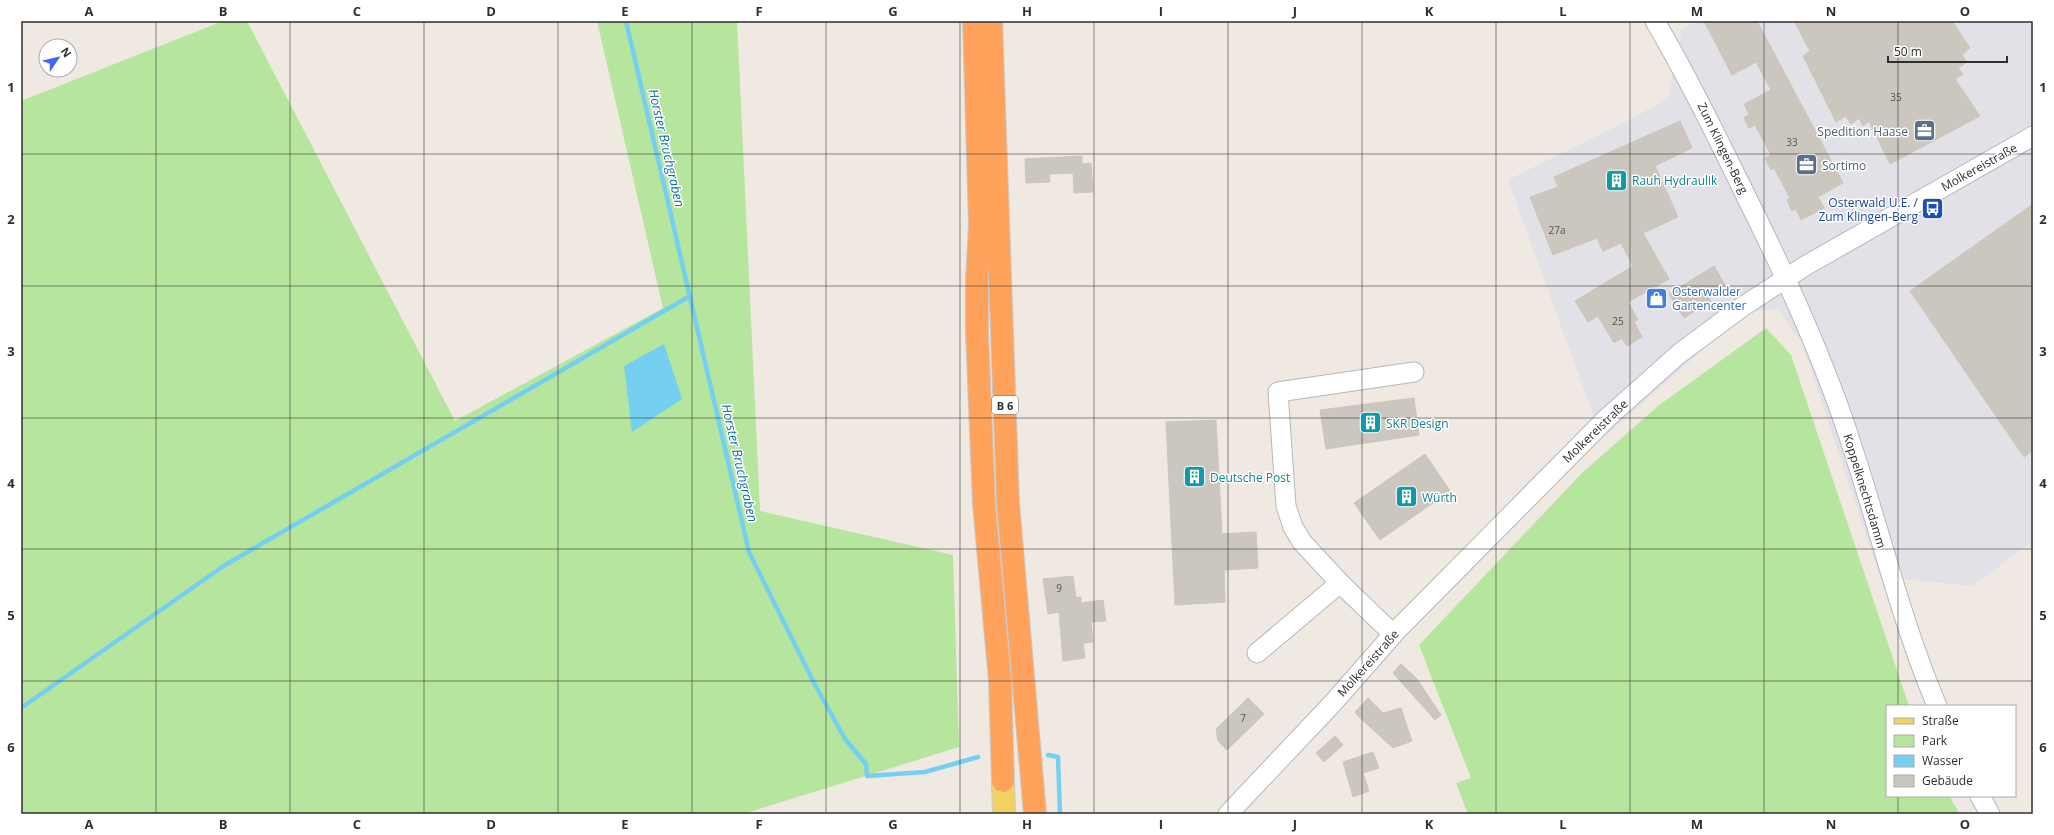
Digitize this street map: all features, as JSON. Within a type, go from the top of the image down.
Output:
[{"type":"highway","name":"B 6","points":[[974,21],[980,225],[977,279],[977,333],[984,504],[1000,680],[1003,781]]},
{"type":"highway","name":"B 6","points":[[991,21],[1008,503],[1035,814]]},
{"type":"main road","name":"B 6","points":[[1003,781],[1004,814]]},
{"type":"street","name":"Zum Klingen-Berg","points":[[1655,21],[1700,100],[1787,278]]},
{"type":"street","name":"Molkereistraße","points":[[1228,814],[1332,704],[1394,634],[1613,413],[1680,353],[1742,307],[1787,278],[1893,215],[2033,136]]},
{"type":"street","name":"Koppelknechtsdamm","points":[[1787,278],[1840,411],[1909,631],[1937,705]]},
{"type":"street","points":[[1394,634],[1340,583],[1302,542],[1293,527],[1286,506],[1278,392],[1414,372]]},
{"type":"street","points":[[1258,653],[1340,583]]},
{"type":"street","points":[[1981,797],[1990,814]]},
{"type":"shaded area","points":[[1697,21],[2033,21],[2033,541],[1973,586],[1880,577],[1802,343],[1777,309],[1751,312],[1707,346],[1602,439],[1508,180],[1637,116],[1668,98],[1682,29]]},
{"type":"green space","points":[[223,21],[247,21],[455,421],[663,308],[597,21],[737,21],[760,511],[953,555],[959,747],[743,814],[21,814],[21,101]]},
{"type":"green space","points":[[1766,328],[1791,355],[1909,705],[1886,705],[1886,797],[1950,797],[1960,814],[1468,814],[1456,783],[1471,778],[1419,645],[1582,473],[1658,406]]},
{"type":"water","points":[[664,344],[682,399],[632,432],[624,366]]},
{"type":"building","points":[[1704,21],[1757,21],[1843,183],[1818,197],[1824,208],[1801,220],[1796,209],[1792,211],[1787,200],[1790,198],[1774,168],[1771,170],[1765,158],[1771,155],[1755,125],[1749,128],[1744,118],[1749,114],[1744,104],[1771,90],[1756,62],[1732,75]]},
{"type":"building","points":[[1794,21],[1952,21],[1970,48],[1962,55],[1967,62],[1958,68],[1963,74],[1955,79],[1980,116],[1890,164],[1869,121],[1863,126],[1859,118],[1851,124],[1846,116],[1836,122],[1803,56],[1810,51]]},
{"type":"building","points":[[1680,121],[1692,148],[1655,166],[1678,217],[1643,233],[1669,279],[1628,302],[1638,320],[1634,322],[1642,337],[1627,346],[1622,338],[1614,343],[1598,316],[1588,322],[1575,301],[1633,266],[1621,243],[1603,251],[1597,238],[1553,255],[1530,197],[1558,187],[1554,177]]},
{"type":"building","points":[[1082,156],[1082,164],[1091,163],[1093,192],[1074,193],[1073,173],[1049,174],[1050,182],[1026,183],[1025,159]]},
{"type":"building","points":[[2033,204],[2033,450],[2024,457],[1910,291]]},
{"type":"building","points":[[1714,266],[1725,285],[1707,296],[1711,301],[1684,318],[1669,294]]},
{"type":"building","name":"SKR Design","points":[[1414,398],[1419,435],[1326,449],[1320,410]]},
{"type":"building","name":"Deutsche Post","points":[[1216,420],[1222,534],[1256,532],[1258,568],[1224,570],[1225,602],[1175,605],[1166,422]]},
{"type":"building","name":"Würth","points":[[1425,454],[1453,495],[1443,503],[1440,498],[1380,540],[1354,503]]},
{"type":"building","points":[[1073,576],[1076,598],[1081,597],[1081,603],[1103,600],[1106,621],[1091,622],[1093,642],[1083,643],[1085,658],[1063,661],[1059,612],[1048,614],[1043,579]]},
{"type":"building","points":[[1401,664],[1417,679],[1441,715],[1435,720],[1393,673]]},
{"type":"building","points":[[1248,698],[1264,714],[1227,750],[1218,741],[1216,729]]},
{"type":"building","points":[[1368,698],[1383,713],[1401,708],[1412,741],[1393,748],[1358,716],[1355,712]]},
{"type":"building","points":[[1335,736],[1343,745],[1324,762],[1316,753]]},
{"type":"building","points":[[1373,752],[1379,768],[1363,773],[1369,791],[1353,797],[1343,762]]},
{"type":"waterway","name":"Horster Bruchgraben","points":[[626,21],[749,552],[814,683],[845,739],[866,764],[867,776],[925,772],[978,757]]},
{"type":"waterway","points":[[21,708],[225,565],[690,296]]},
{"type":"waterway","name":"Horster Bruchgraben","points":[[1048,755],[1058,757],[1060,814]]},
{"type":"place","name":"Spedition Haase","points":[[1924,131]]},
{"type":"place","name":"Sortimo","points":[[1806,165]]},
{"type":"place","name":"Rauh Hydraulik","points":[[1617,180]]},
{"type":"place","name":"Osterwald U.E. / Zum Klingen-Berg","points":[[1933,209]]},
{"type":"place","name":"Osterwalder Gartencenter","points":[[1656,298]]},
{"type":"place","name":"SKR Design","points":[[1370,423]]},
{"type":"place","name":"Deutsche Post","points":[[1194,477]]},
{"type":"place","name":"Würth","points":[[1407,497]]}]
